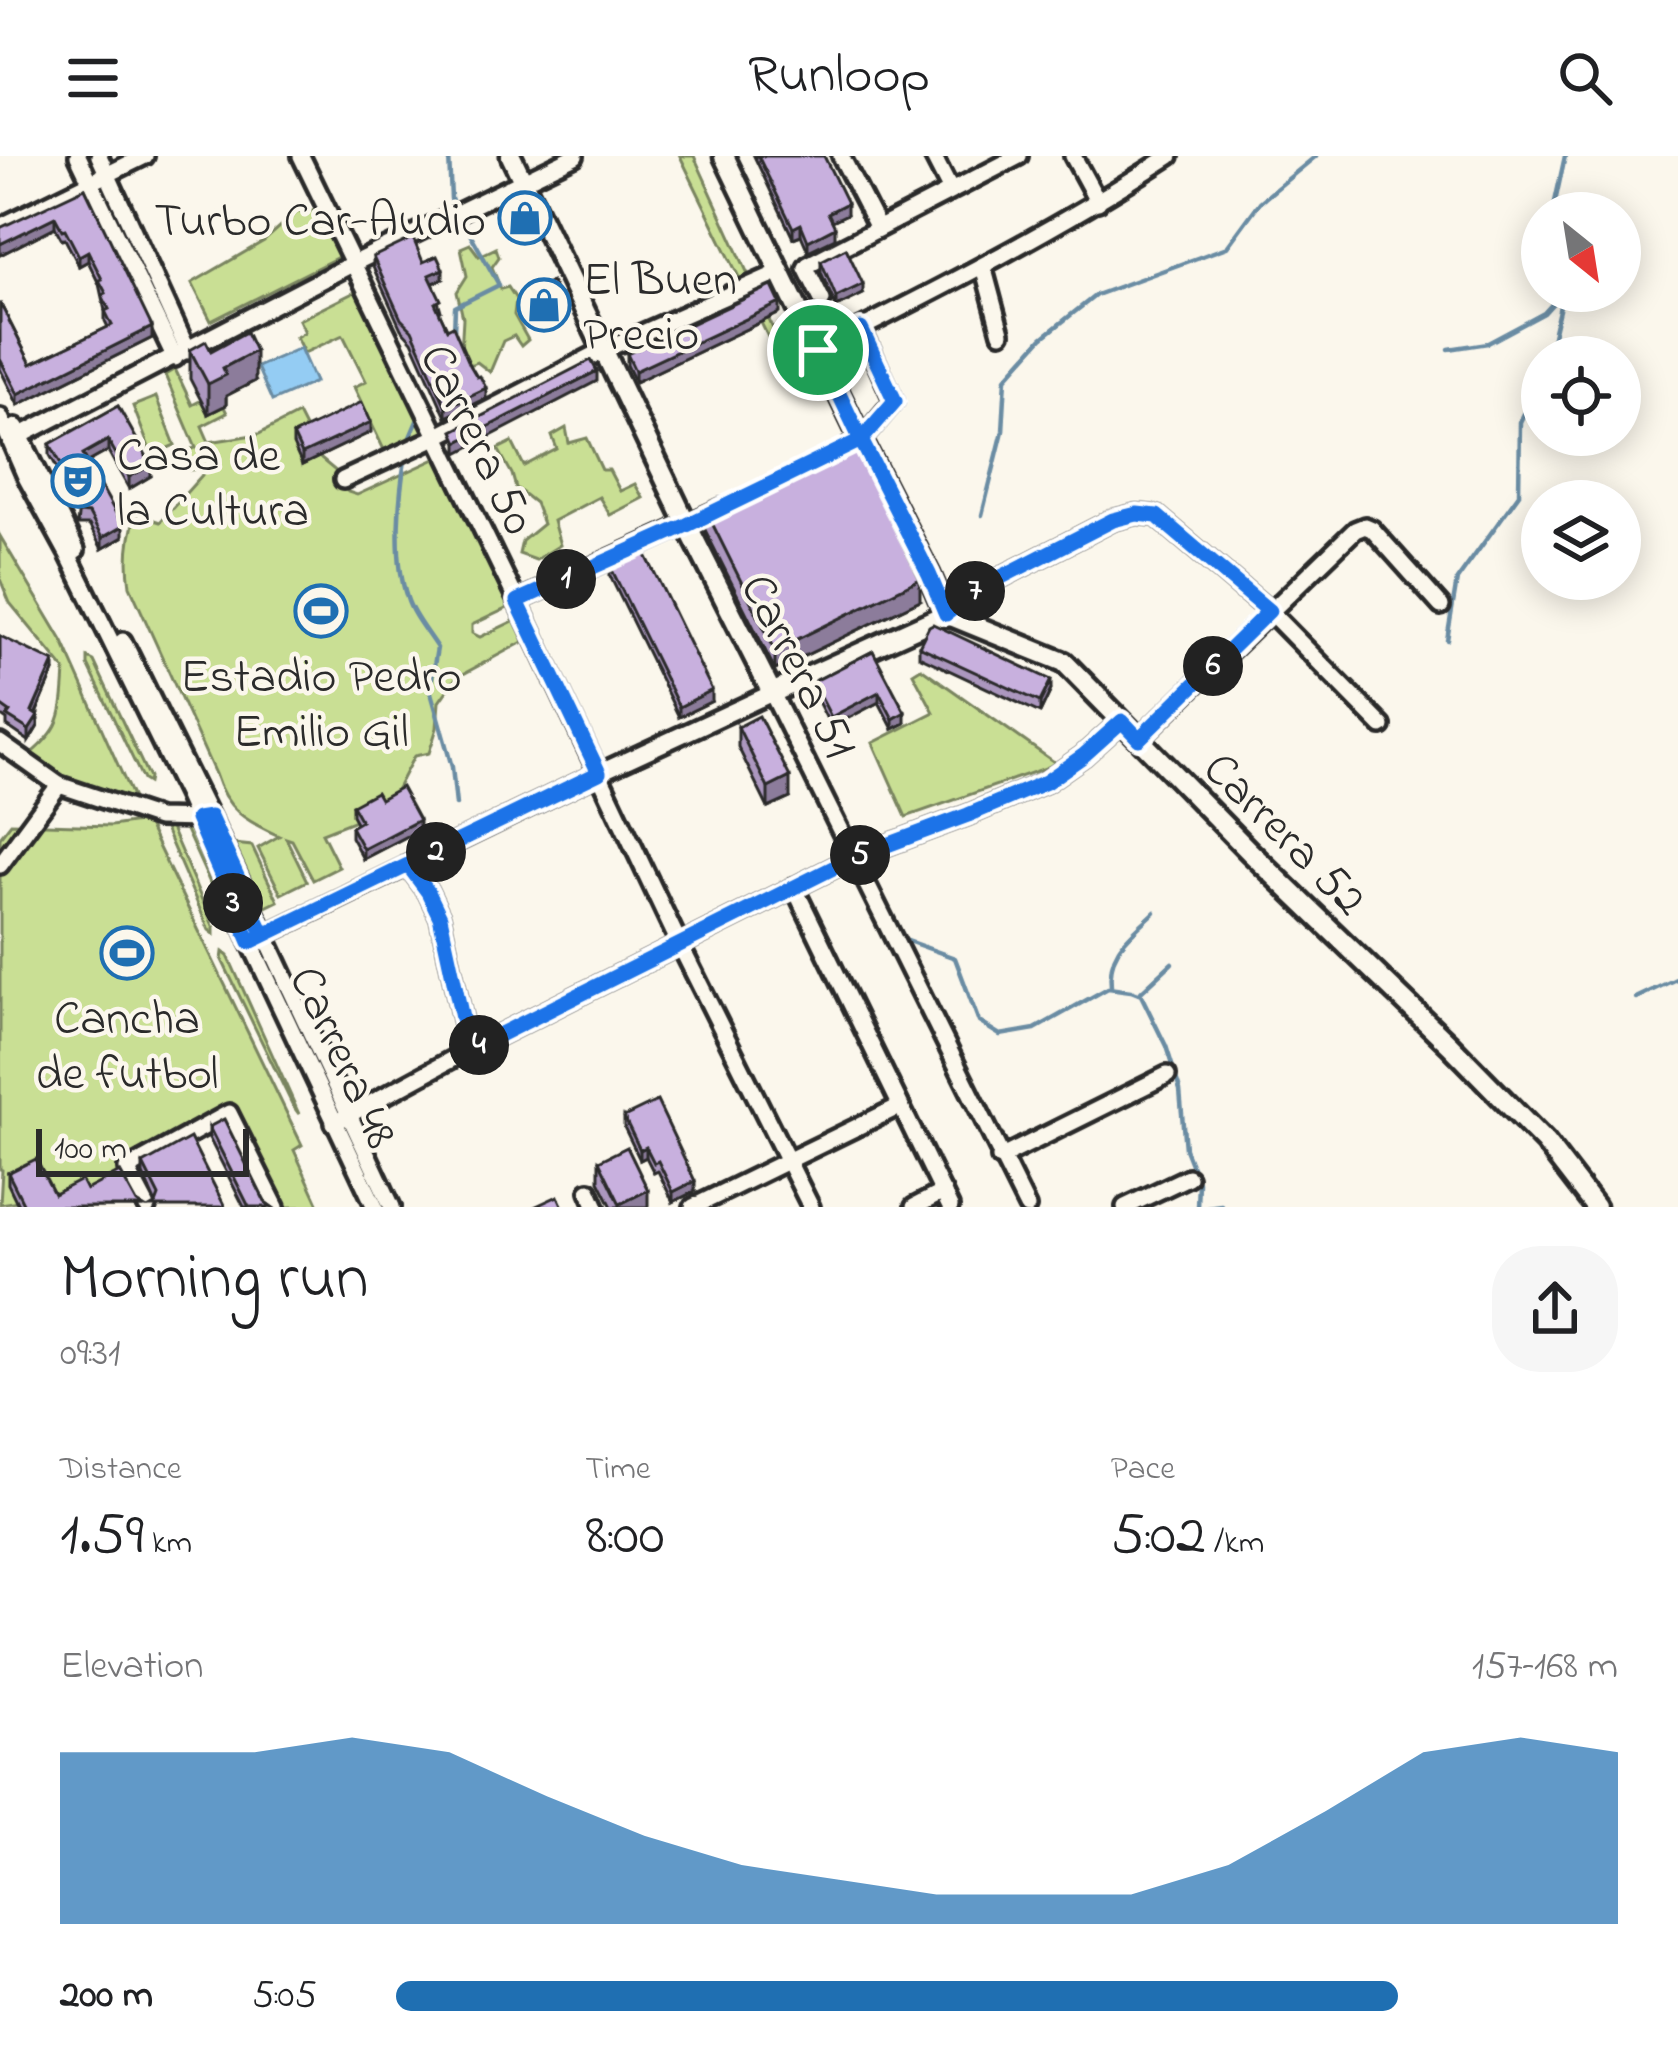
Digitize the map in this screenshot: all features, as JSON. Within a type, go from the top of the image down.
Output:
[{"type":"main road","name":"Carrera 51","points":[[511,156],[772,693]]},
{"type":"main road","points":[[724,156],[946,614],[772,693]]},
{"type":"main road","name":"Carrera 52","points":[[946,614],[1064,662],[1545,1142],[1595,1207]]},
{"type":"street","points":[[78,156],[180,351]]},
{"type":"street","points":[[99,156],[180,351]]},
{"type":"street","points":[[0,227],[145,156]]},
{"type":"street","name":"Carrera 50","points":[[301,156],[811,1207]]},
{"type":"street","points":[[8,439],[575,156]]},
{"type":"street","points":[[841,156],[878,228]]},
{"type":"street","points":[[934,156],[950,189]]},
{"type":"street","points":[[822,301],[808,265],[1018,156]]},
{"type":"street","points":[[1073,156],[1098,202]]},
{"type":"street","points":[[818,350],[983,266],[1170,156]]},
{"type":"street","points":[[983,266],[1001,333]]},
{"type":"street","points":[[344,480],[604,350],[780,272]]},
{"type":"street","points":[[842,449],[861,440],[895,401],[861,329]]},
{"type":"street","name":"Carrera 48","points":[[8,439],[72,551],[203,818],[334,1124],[375,1207]]},
{"type":"street","points":[[517,601],[745,497]]},
{"type":"street","points":[[946,614],[980,588],[1113,520],[1137,514],[1157,516],[1269,611],[1382,726]]},
{"type":"street","points":[[1139,739],[1355,530],[1372,529],[1441,606]]},
{"type":"street","points":[[257,939],[772,693]]},
{"type":"street","name":"Carrera 51","points":[[772,693],[1027,1207]]},
{"type":"street","points":[[334,1124],[469,1050],[855,857],[1046,782],[1122,721]]},
{"type":"street","points":[[0,743],[59,785],[158,818],[203,818]]},
{"type":"street","points":[[0,866],[59,785]]},
{"type":"street","points":[[408,865],[440,917],[469,1050]]},
{"type":"street","points":[[794,887],[946,1200],[914,1207]]},
{"type":"street","name":"Carrera 48","points":[[257,939],[350,1115],[392,1207]]},
{"type":"street","points":[[1000,1158],[1167,1075]]},
{"type":"street","points":[[700,1206],[900,1106]]},
{"type":"street","points":[[147,1207],[127,1169],[229,1113],[276,1207]]},
{"type":"street","points":[[1128,1206],[1188,1177]]},
{"type":"green space","points":[[680,156],[694,156],[775,333],[768,337]]},
{"type":"green space","points":[[322,210],[344,254],[211,321],[192,283],[264,241],[297,212]]},
{"type":"green space","points":[[470,244],[479,256],[496,248],[499,257],[492,267],[501,289],[508,287],[516,299],[514,315],[528,340],[521,346],[514,336],[503,341],[490,372],[477,362],[460,369],[463,318],[457,292],[467,276],[461,248]]},
{"type":"green space","points":[[357,291],[426,432],[385,452],[354,387],[366,381],[343,335],[304,353],[296,337],[305,332],[299,320]]},
{"type":"green space","name":"Estadio Pedro Emilio Gil","points":[[175,369],[192,405],[217,392],[227,413],[202,426],[209,442],[259,434],[298,414],[321,459],[344,478],[348,492],[357,495],[440,457],[516,604],[472,625],[472,633],[480,637],[522,617],[532,637],[456,678],[439,702],[429,753],[414,756],[393,796],[353,821],[322,833],[339,867],[313,880],[292,840],[286,838],[307,881],[281,894],[258,848],[279,836],[247,819],[225,797],[130,586],[128,550],[136,514],[160,522],[202,475],[203,469],[177,468],[170,454],[196,448],[165,375]]},
{"type":"green space","points":[[156,397],[175,445],[152,455],[133,406]]},
{"type":"green space","points":[[566,428],[569,443],[587,438],[602,470],[609,470],[620,491],[635,484],[643,498],[610,515],[599,497],[553,521],[560,545],[536,560],[519,554],[522,541],[543,524],[535,503],[516,488],[498,449],[512,442],[524,466],[557,449],[552,436]]},
{"type":"green space","points":[[0,536],[63,642],[135,803],[131,806],[100,808],[17,766],[56,726],[65,670],[10,603],[0,579]]},
{"type":"green space","points":[[88,658],[94,661],[148,783],[143,780]]},
{"type":"green space","points":[[921,668],[1057,764],[906,817],[873,743],[934,712],[913,673]]},
{"type":"green space","points":[[180,817],[224,843],[252,846],[278,901],[229,925]]},
{"type":"green space","points":[[167,819],[214,928],[214,934],[162,822]]},
{"type":"green space","points":[[146,821],[302,1145],[294,1150],[320,1207],[283,1207],[234,1118],[91,1189],[0,1204],[0,837],[11,823],[111,826]]},
{"type":"green space","points":[[223,952],[228,956],[299,1114],[222,960]]},
{"type":"water","points":[[300,348],[315,382],[272,401],[257,367]]},
{"type":"building","points":[[758,156],[824,156],[847,203],[828,213],[835,227],[808,241],[801,224],[793,228]]},
{"type":"building","points":[[85,188],[152,327],[18,394],[0,359],[0,303],[31,364],[112,325],[105,311],[109,309],[102,295],[106,293],[102,279],[88,251],[79,256],[55,217],[0,244],[0,228]]},
{"type":"building","points":[[413,238],[423,262],[437,256],[443,269],[429,275],[441,300],[435,303],[447,329],[453,326],[486,388],[446,407],[373,257]]},
{"type":"building","points":[[846,248],[863,284],[836,297],[821,261]]},
{"type":"building","points":[[551,282],[559,297],[537,308],[529,293]]},
{"type":"building","points":[[772,286],[780,303],[635,371],[627,354]]},
{"type":"building","points":[[246,332],[255,351],[223,368],[226,375],[208,384],[190,350],[206,341],[211,351]]},
{"type":"building","points":[[591,360],[597,371],[458,442],[453,431]]},
{"type":"building","points":[[362,402],[371,422],[302,454],[293,435]]},
{"type":"building","name":"Casa de la Cultura","points":[[118,406],[151,465],[129,477],[108,440],[83,454],[123,526],[102,538],[89,514],[77,513],[81,500],[50,444]]},
{"type":"building","points":[[851,438],[920,579],[775,650],[705,509]]},
{"type":"building","points":[[643,549],[712,690],[679,707],[610,566]]},
{"type":"building","points":[[933,624],[1051,680],[1040,702],[919,646]]},
{"type":"building","points":[[0,636],[54,662],[32,712],[38,716],[29,730],[7,716],[10,712],[0,705]]},
{"type":"building","points":[[873,651],[905,712],[893,719],[879,692],[831,717],[813,682]]},
{"type":"building","points":[[759,716],[790,777],[768,788],[738,727]]},
{"type":"building","points":[[401,787],[419,820],[363,849],[351,827],[361,821],[352,805],[376,792],[380,799]]},
{"type":"building","points":[[657,1101],[695,1181],[673,1192],[658,1161],[654,1163],[646,1147],[640,1150],[624,1117]]},
{"type":"building","points":[[224,1119],[265,1202],[272,1207],[249,1207],[209,1127]]},
{"type":"building","points":[[190,1138],[225,1207],[151,1207],[159,1196],[143,1164]]},
{"type":"building","points":[[627,1147],[648,1190],[620,1204],[599,1161]]},
{"type":"building","points":[[36,1159],[54,1194],[81,1180],[86,1190],[120,1172],[144,1207],[25,1207],[8,1173]]},
{"type":"building","points":[[558,1196],[563,1207],[534,1207]]},
{"type":"waterway","points":[[449,156],[451,199],[456,209]]},
{"type":"waterway","points":[[982,515],[1003,431],[1006,378],[1042,338],[1096,295],[1227,247],[1260,202],[1316,156]]},
{"type":"waterway","points":[[1557,192],[1565,156]]},
{"type":"waterway","points":[[454,332],[455,307],[499,285],[462,219]]},
{"type":"waterway","points":[[1449,349],[1488,343],[1545,312]]},
{"type":"waterway","points":[[1553,336],[1558,312]]},
{"type":"waterway","points":[[408,442],[420,414]]},
{"type":"waterway","points":[[1447,640],[1457,580],[1519,494],[1521,420]]},
{"type":"waterway","points":[[406,454],[400,564],[409,604],[437,648],[430,689],[452,767],[456,805]]},
{"type":"waterway","points":[[1111,987],[1117,953],[1155,912]]},
{"type":"waterway","points":[[905,940],[955,958],[979,1022],[1000,1035],[1035,1029],[1108,988],[1141,995],[1166,1046],[1180,1090],[1185,1149],[1198,1182],[1197,1207]]},
{"type":"waterway","points":[[1141,992],[1172,963]]},
{"type":"waterway","points":[[1636,998],[1678,978]]},
{"type":"waterway","points":[[1207,1207],[1222,1207]]},
{"type":"place","name":"Turbo Car-Audio","points":[[525,218]]},
{"type":"place","name":"El Buen Precio","points":[[544,305]]},
{"type":"place","name":"Casa de la Cultura","points":[[78,481]]},
{"type":"place","name":"Estadio Pedro Emilio Gil","points":[[321,611]]},
{"type":"place","name":"Cancha de futbol","points":[[127,953]]},
{"type":"route","points":[[818,350],[861,329],[895,401],[861,440],[946,614],[980,588],[1113,520],[1137,514],[1157,516],[1269,611],[1139,739],[1122,721],[1046,782],[855,857],[469,1050],[440,917],[408,865],[250,942],[197,819],[210,817],[264,935],[408,865],[599,773],[517,601],[861,440],[818,350]]}]
